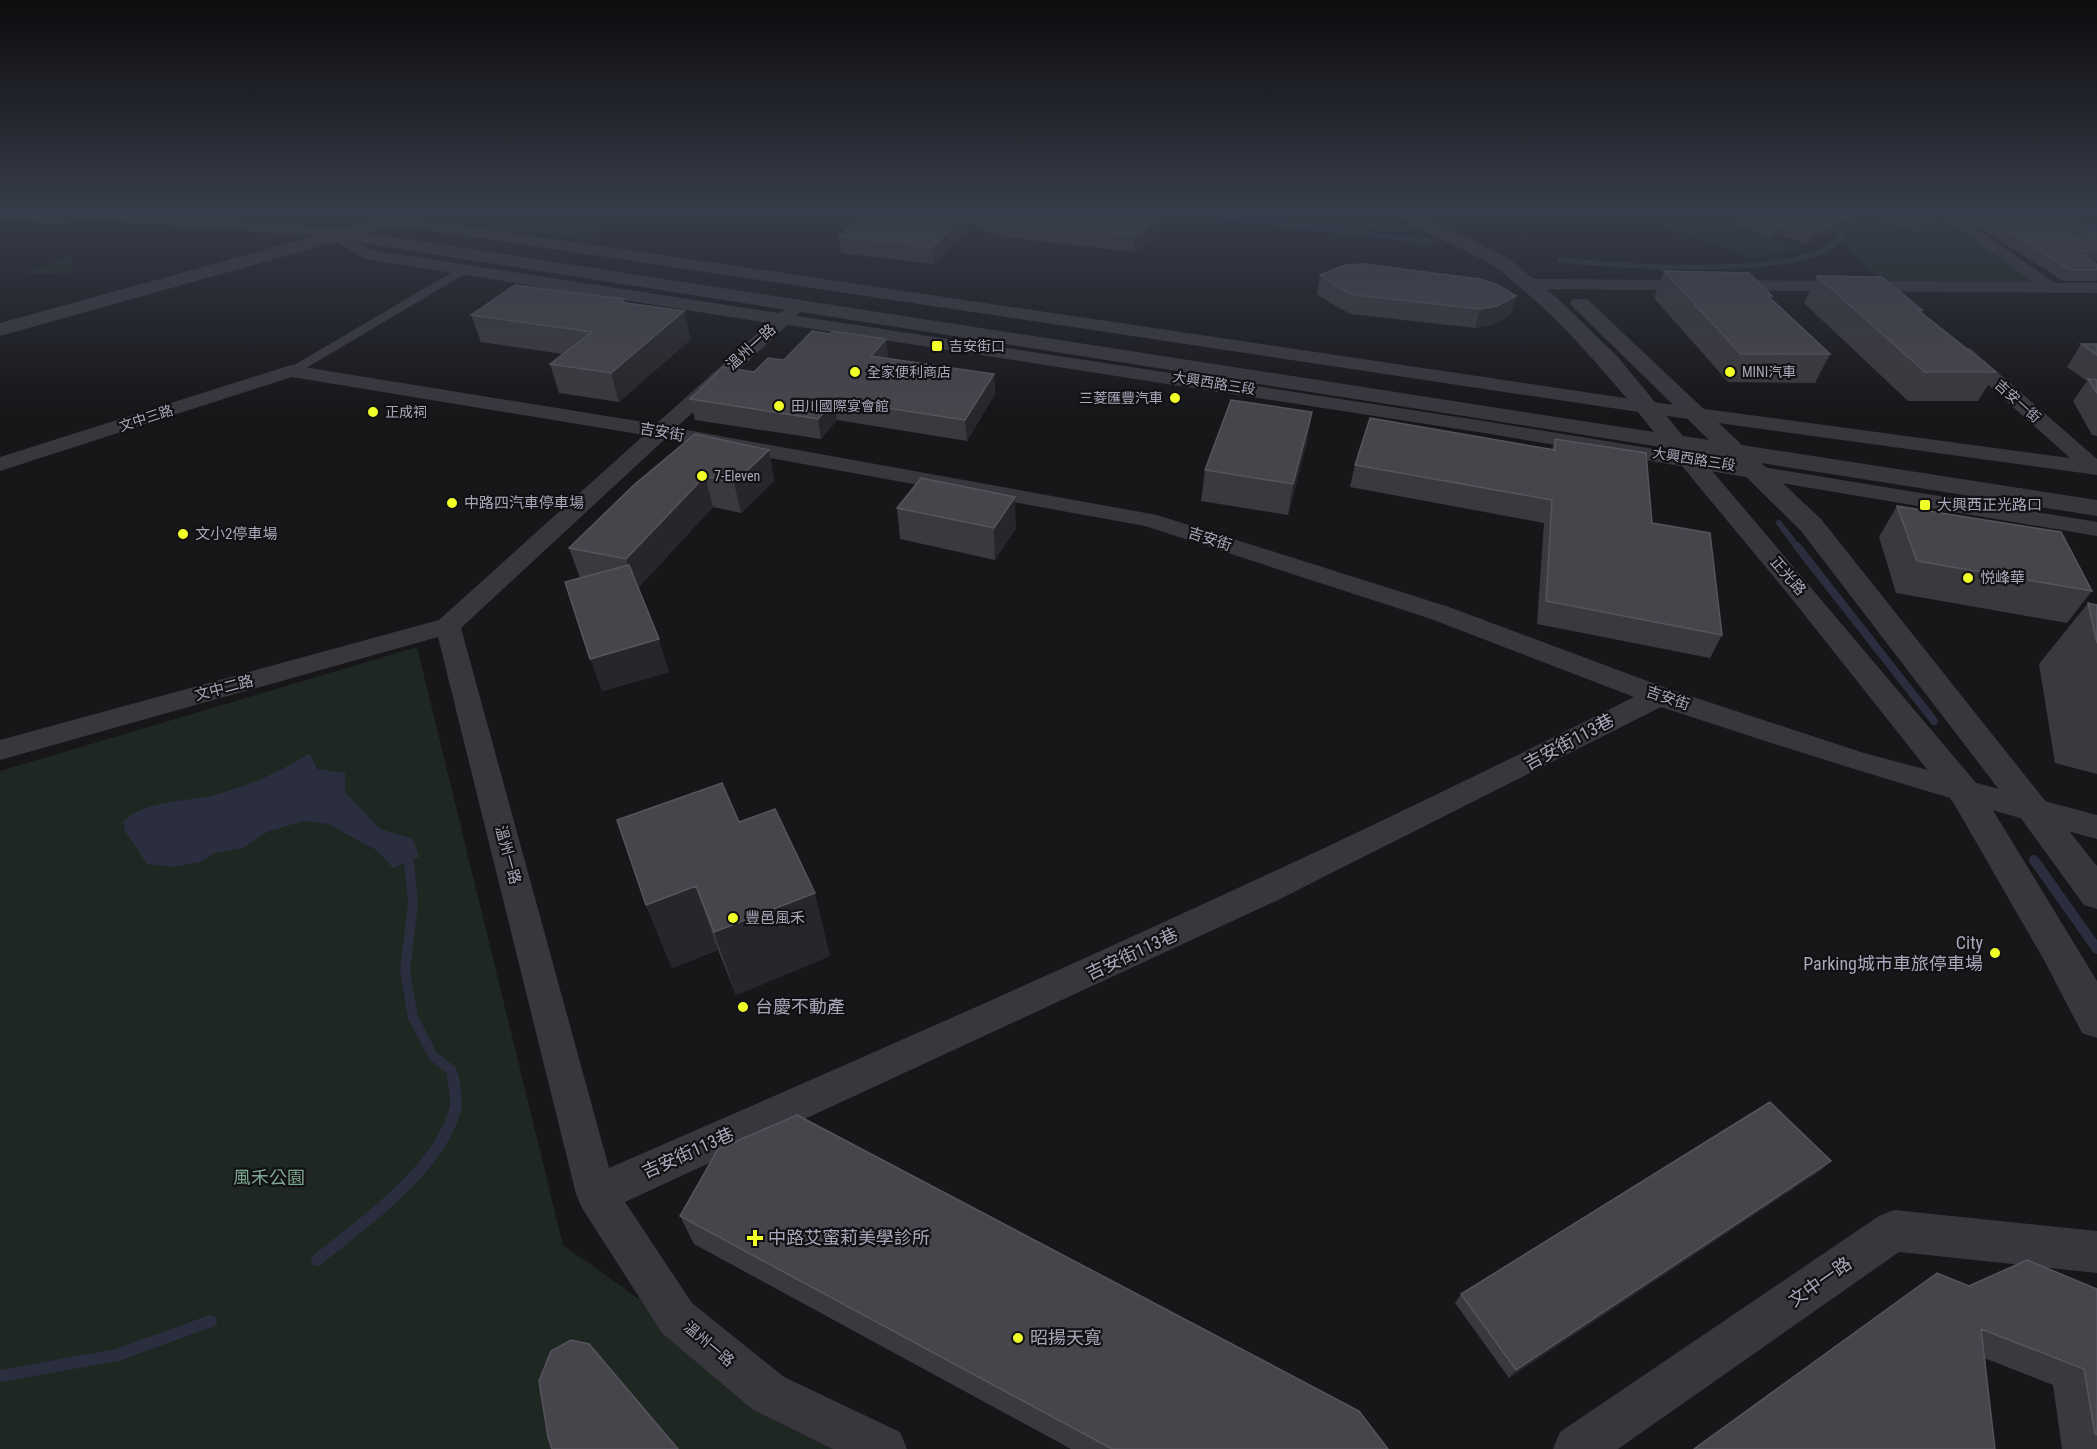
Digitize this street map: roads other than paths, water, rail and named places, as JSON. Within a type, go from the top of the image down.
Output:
[{"type":"street","points":[[0,316],[133,277]]},
{"type":"street","points":[[0,330],[178,277]]},
{"type":"street","points":[[291,371],[451,277]]},
{"type":"street","name":"大興西路三段","points":[[528,277],[806,300]]},
{"type":"street","name":"大興西路三段","points":[[655,277],[1665,431],[1742,459],[2097,529]]},
{"type":"street","name":"大興西路三段","points":[[674,277],[806,300],[1665,431],[1702,421],[2096,474]]},
{"type":"street","name":"正光路","points":[[1519,277],[1550,302],[1609,361],[1798,588],[1965,794],[2058,948],[2097,1020]]},
{"type":"street","points":[[1547,277],[1616,335],[1811,525],[2036,812],[2097,894]]},
{"type":"street","points":[[2036,277],[2052,288]]},
{"type":"street","points":[[1528,284],[2097,288]]},
{"type":"street","points":[[1890,287],[1908,303]]},
{"type":"street","name":"溫州一路","points":[[806,300],[658,430],[448,626],[596,1194],[677,1318],[768,1393],[883,1449]]},
{"type":"street","name":"吉安一街","points":[[1953,343],[2096,474]]},
{"type":"street","name":"吉安街","points":[[291,371],[658,430],[1149,520],[1440,613],[1659,696],[1856,761],[1965,794],[2097,827]]},
{"type":"street","name":"文中三路","points":[[0,464],[291,371]]},
{"type":"street","name":"大興西路三段","points":[[1742,459],[2097,508]]},
{"type":"street","name":"文中二路","points":[[0,750],[448,626]]},
{"type":"street","name":"吉安街113巷","points":[[596,1194],[1047,994],[1525,766],[1659,696]]},
{"type":"street","name":"文中一路","points":[[1577,1449],[1894,1231],[2097,1252]]},
{"type":"water","points":[[310,753],[317,769],[345,773],[345,792],[380,829],[413,839],[419,857],[393,868],[376,850],[328,824],[303,821],[267,832],[243,848],[215,853],[200,862],[174,867],[147,864],[125,831],[123,821],[145,808],[233,789],[289,766]]},
{"type":"waterway","points":[[1779,523],[1798,548]]},
{"type":"waterway","points":[[1797,546],[1934,721]]},
{"type":"waterway","points":[[2034,860],[2097,949]]},
{"type":"waterway","points":[[409,861],[413,904],[405,971],[413,1017],[433,1056],[452,1071],[453,1079]]},
{"type":"waterway","points":[[317,1260],[398,1193],[433,1153],[446,1132],[455,1110],[453,1078]]},
{"type":"waterway","points":[[0,1376],[117,1355],[211,1321]]},
{"type":"place","name":"吉安街口","points":[[937,346]]},
{"type":"place","name":"全家便利商店","points":[[855,372]]},
{"type":"place","name":"MINI汽車","points":[[1730,372]]},
{"type":"place","name":"三菱匯豐汽車","points":[[1175,398]]},
{"type":"place","name":"田川國際宴會館","points":[[779,406]]},
{"type":"place","name":"正成祠","points":[[373,412]]},
{"type":"place","name":"7-Eleven","points":[[702,476]]},
{"type":"place","name":"中路四汽車停車場","points":[[452,503]]},
{"type":"place","name":"大興西正光路口","points":[[1925,505]]},
{"type":"place","name":"文小2停車場","points":[[183,534]]},
{"type":"place","name":"悦峰華","points":[[1968,578]]},
{"type":"place","name":"豐邑風禾","points":[[733,918]]},
{"type":"place","name":"City Parking城市車旅停車場","points":[[1995,953]]},
{"type":"place","name":"台慶不動產","points":[[743,1007]]},
{"type":"place","name":"中路艾蜜莉美學診所","points":[[755,1238]]},
{"type":"place","name":"昭揚天寬","points":[[1018,1338]]},
{"type":"park label","name":"風禾公園","points":[[269,1178]]}]
